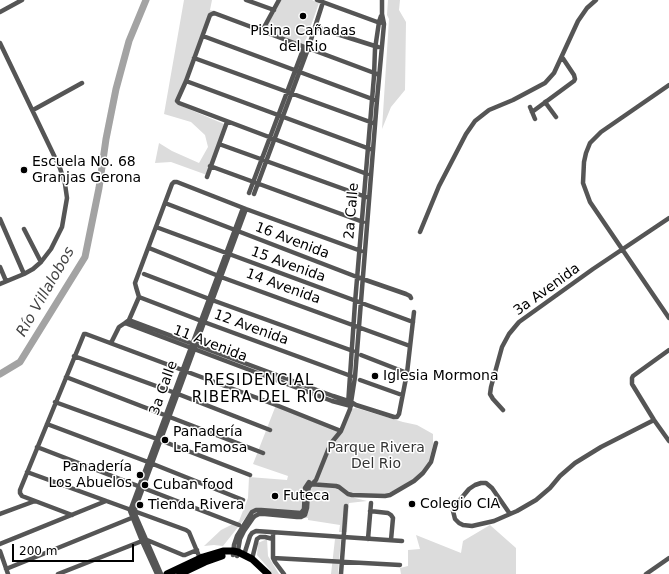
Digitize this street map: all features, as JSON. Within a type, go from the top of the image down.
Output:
[{"type":"main road","points":[[167,574],[201,556],[223,551],[252,559],[268,574]]},
{"type":"main road","points":[[183,573],[216,558],[237,554]]},
{"type":"main road","points":[[183,573],[201,556]]},
{"type":"street","points":[[0,12],[22,0]]},
{"type":"street","points":[[246,0],[274,10]]},
{"type":"street","points":[[262,31],[279,0]]},
{"type":"street","points":[[316,0],[381,23]]},
{"type":"street","name":"2a Calle","points":[[377,74],[376,46],[381,23],[382,0]]},
{"type":"street","points":[[420,232],[439,186],[466,134],[475,121],[489,110],[513,100],[545,83],[554,73],[578,21],[587,8],[596,0]]},
{"type":"street","points":[[251,193],[315,27],[323,2]]},
{"type":"street","points":[[369,174],[179,104],[177,101],[186,81],[210,15],[214,13],[377,74]]},
{"type":"street","name":"2a Calle","points":[[356,353],[353,324],[364,196],[373,150],[373,123],[377,74],[381,48],[381,23]]},
{"type":"street","points":[[315,27],[381,48]]},
{"type":"street","points":[[203,36],[375,99]]},
{"type":"street","points":[[0,43],[60,168],[65,184],[67,198],[62,227],[51,249],[41,262],[24,274],[0,284]]},
{"type":"street","points":[[532,112],[572,84],[575,79],[562,56]]},
{"type":"street","points":[[194,58],[373,123]]},
{"type":"street","points":[[186,81],[373,150]]},
{"type":"street","points":[[33,110],[82,83]]},
{"type":"street","points":[[669,85],[600,132],[590,143],[584,162],[583,183],[590,202],[669,318]]},
{"type":"street","points":[[546,102],[556,117]]},
{"type":"street","points":[[530,107],[535,119]]},
{"type":"street","points":[[207,177],[227,122]]},
{"type":"street","name":"2a Calle","points":[[309,484],[314,477],[327,446],[340,430],[349,406],[359,326],[370,199],[368,148],[373,123]]},
{"type":"street","points":[[219,144],[370,199]]},
{"type":"street","points":[[210,166],[367,224]]},
{"type":"street","points":[[111,343],[119,327],[127,321],[140,297],[135,283],[174,182],[365,252]]},
{"type":"street","name":"16 Avenida","points":[[165,203],[357,277],[406,294],[411,298]]},
{"type":"street","name":"3a Calle","points":[[133,514],[141,487],[244,208]]},
{"type":"street","name":"3a Avenida","points":[[503,410],[490,394],[491,387],[502,347],[509,334],[519,322],[593,269],[669,218]]},
{"type":"street","points":[[0,219],[24,274]]},
{"type":"street","name":"15 Avenida","points":[[156,227],[413,322]]},
{"type":"street","points":[[24,229],[41,262]]},
{"type":"street","name":"14 Avenida","points":[[149,248],[220,276],[410,346]]},
{"type":"street","points":[[0,267],[6,281]]},
{"type":"street","points":[[144,274],[407,373]]},
{"type":"street","name":"12 Avenida","points":[[140,297],[203,322],[352,376]]},
{"type":"street","points":[[360,380],[402,395],[407,373],[414,312]]},
{"type":"street","name":"11 Avenida","points":[[127,321],[349,406],[356,405],[397,417],[399,414],[402,395]]},
{"type":"street","points":[[72,515],[22,496],[20,490],[84,334],[340,430]]},
{"type":"street","points":[[669,350],[632,378],[632,384],[669,441]]},
{"type":"street","points":[[74,356],[270,430]]},
{"type":"street","points":[[66,377],[262,453]]},
{"type":"street","points":[[56,402],[250,475]]},
{"type":"street","points":[[510,514],[492,488],[486,483],[475,485],[469,489],[454,507],[453,511],[455,519],[459,523],[462,525],[472,526],[494,521],[517,511],[536,500],[574,463],[601,447],[654,420]]},
{"type":"street","points":[[47,424],[243,500]]},
{"type":"street","points":[[237,554],[240,539],[255,516],[259,514],[297,517],[307,511],[309,484],[336,486],[352,495],[390,495],[414,481],[423,473],[431,462],[436,444]]},
{"type":"street","points":[[37,447],[239,525]]},
{"type":"street","points":[[27,472],[106,501],[133,514],[188,531],[196,550],[201,556],[161,574],[144,541]]},
{"type":"street","points":[[0,514],[35,501]]},
{"type":"street","points":[[0,544],[106,501]]},
{"type":"street","points":[[368,539],[371,503]]},
{"type":"street","points":[[341,574],[346,506]]},
{"type":"street","points":[[370,512],[388,513],[391,515],[393,518],[392,540]]},
{"type":"street","points":[[133,514],[157,574]]},
{"type":"street","points":[[0,551],[7,572],[133,514]]},
{"type":"street","points":[[237,554],[252,533],[256,531],[402,541]]},
{"type":"street","points":[[273,532],[275,562],[284,574]]},
{"type":"street","points":[[252,559],[257,539],[265,536],[273,539]]},
{"type":"street","points":[[58,574],[144,541],[183,555],[196,550]]},
{"type":"street","points":[[274,558],[400,565]]},
{"type":"street","points":[[646,574],[669,558]]},
{"type":"green space","points":[[184,0],[212,0],[210,10],[214,11],[177,104],[224,124],[207,175],[171,162],[155,163],[159,143],[172,151],[199,163],[208,147],[205,135],[191,122],[164,114]]},
{"type":"green space","points":[[279,0],[312,0],[319,3],[304,45],[265,29]]},
{"type":"green space","points":[[388,0],[400,0],[399,10],[406,22],[405,90],[391,107],[382,129],[389,19],[387,15]]},
{"type":"green space","name":"Parque Rivera Del Rio","points":[[276,405],[341,432],[350,409],[356,408],[417,425],[433,434],[433,445],[427,468],[414,481],[382,496],[347,493],[355,498],[367,501],[349,503],[347,532],[339,532],[340,525],[308,520],[308,518],[250,512],[223,546],[204,546],[221,530],[239,521],[248,498],[249,477],[287,480],[288,476],[253,464]]},
{"type":"green space","points":[[490,525],[516,548],[516,574],[401,574],[400,568],[408,566],[408,550],[420,549],[416,535],[461,553],[463,541]]},
{"type":"green space","points":[[341,538],[338,574],[331,574],[335,539]]},
{"type":"green space","points":[[267,539],[268,556],[279,574],[272,574],[257,555],[258,543]]},
{"type":"waterway","name":"Río Villalobos","points":[[0,374],[20,362],[85,257],[99,188],[106,139],[116,89],[129,41],[146,0]]},
{"type":"place","name":"Pisina Cañadas del Rio","points":[[303,16]]},
{"type":"place","name":"Escuela No. 68 Granjas Gerona","points":[[24,170]]},
{"type":"place","name":"Iglesia Mormona","points":[[375,376]]},
{"type":"place","name":"Panadería La Famosa","points":[[165,440]]},
{"type":"place","name":"Panadería Los Abuelos","points":[[140,475]]},
{"type":"place","name":"Cuban food","points":[[145,485]]},
{"type":"place","name":"Futeca","points":[[275,496]]},
{"type":"place","name":"Colegio CIA","points":[[412,504]]},
{"type":"place","name":"Tienda Rivera","points":[[140,505]]},
{"type":"district","name":"RESIDENCIAL RIBERA DEL RIO","points":[[259,390]]}]
